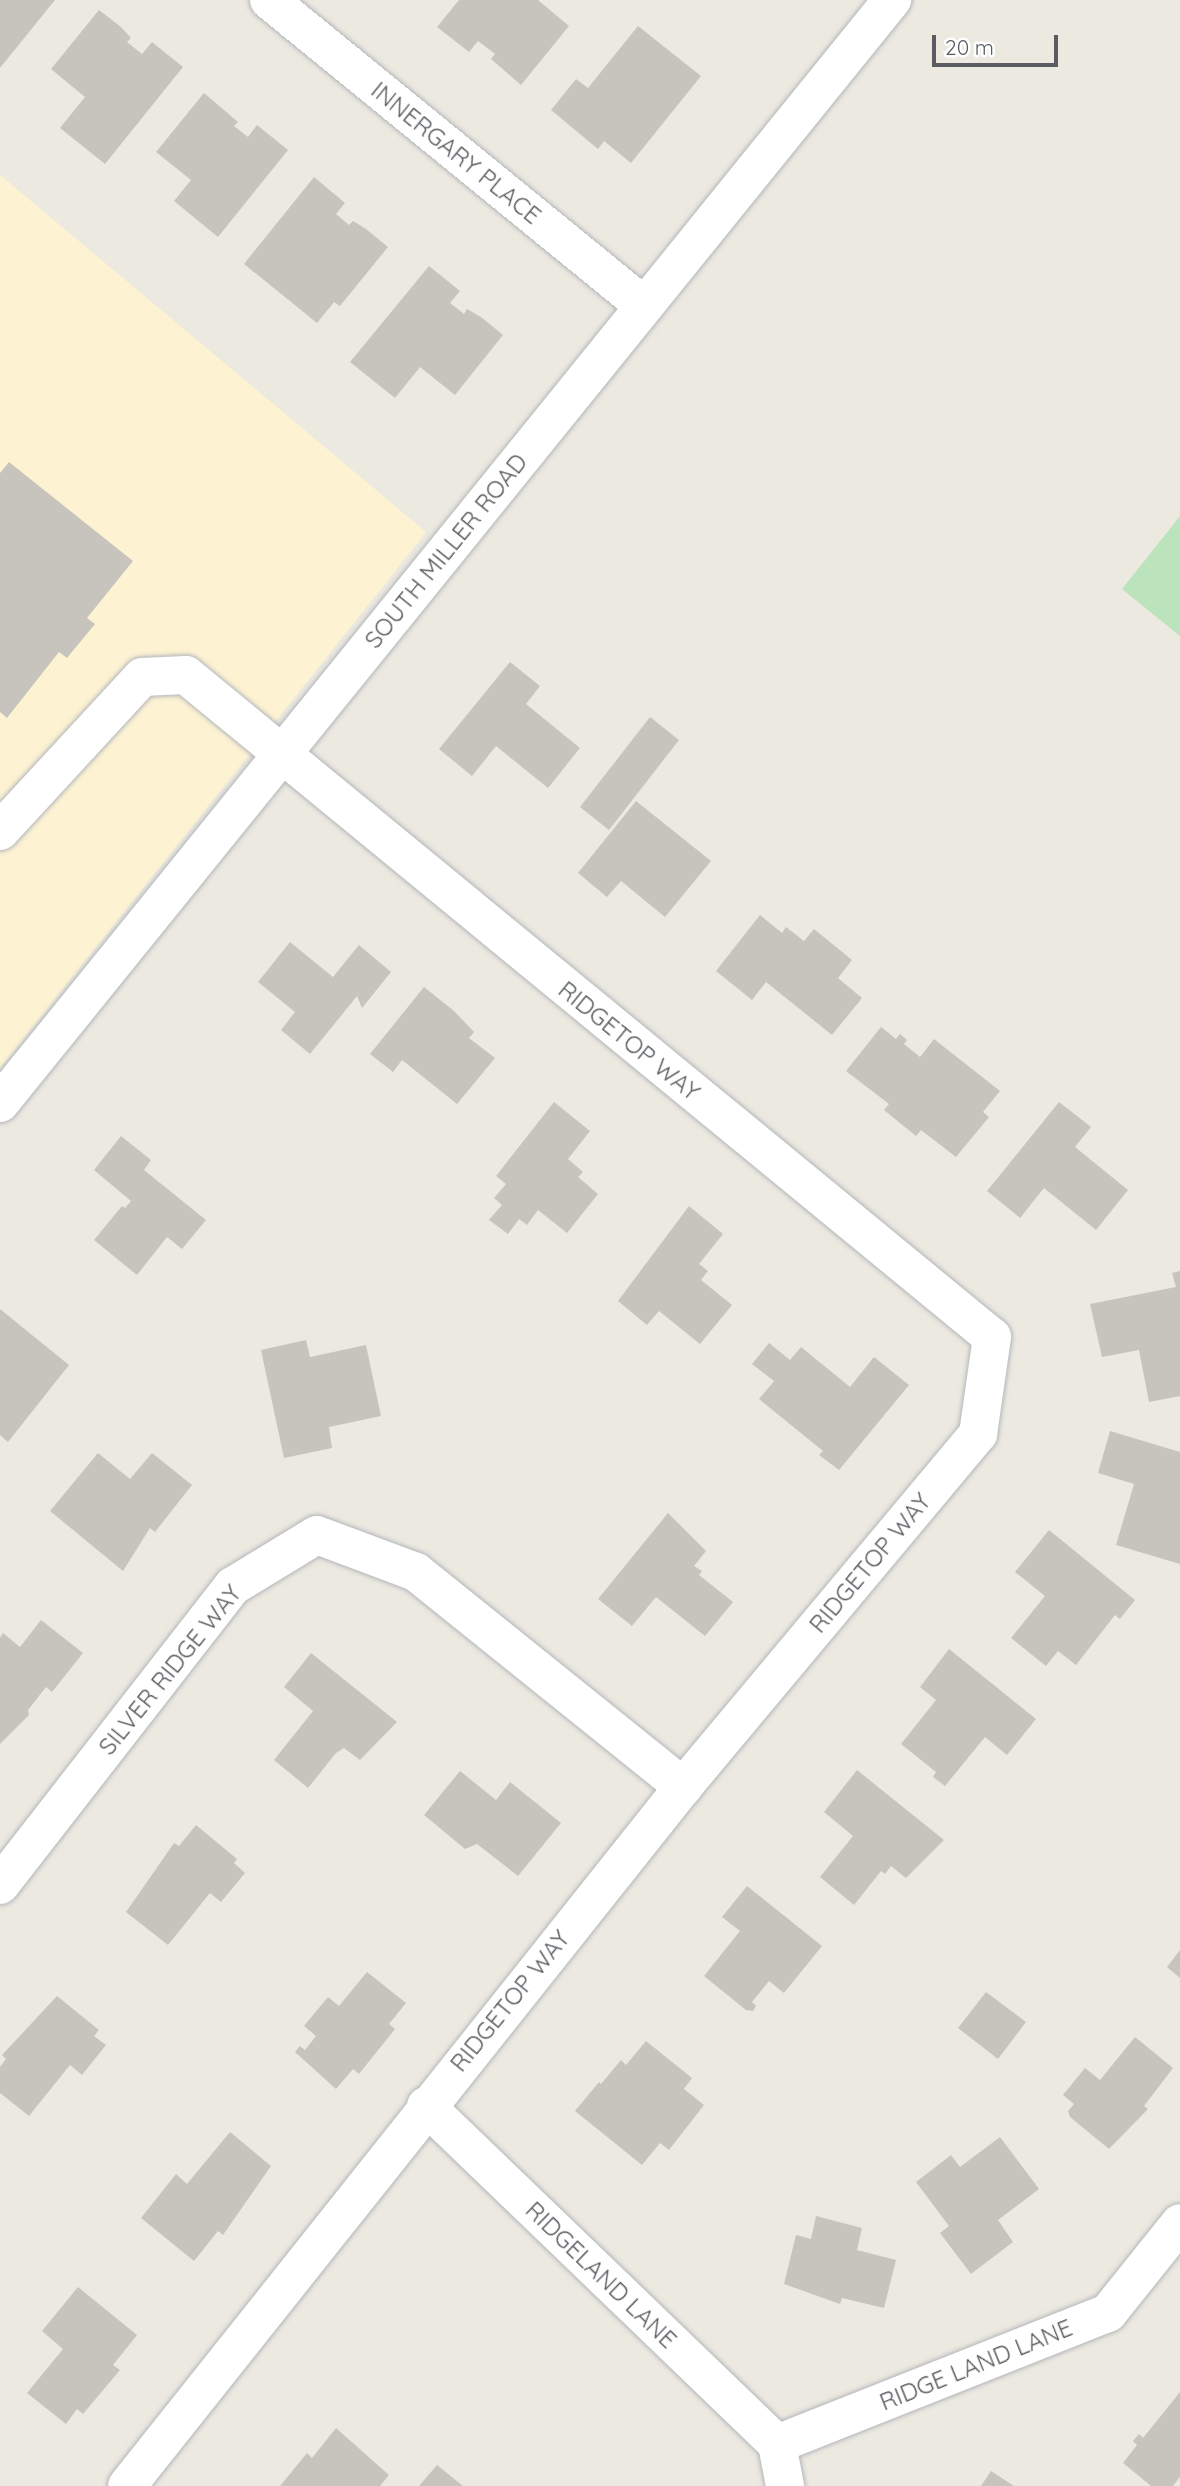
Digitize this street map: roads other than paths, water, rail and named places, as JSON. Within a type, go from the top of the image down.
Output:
[{"type":"street","name":"INNERGARY PLACE","points":[[269,0],[644,306]]},
{"type":"street","name":"SOUTH MILLER ROAD","points":[[0,1103],[892,0]]},
{"type":"street","points":[[0,831],[142,677],[186,675],[281,756]]},
{"type":"street","name":"RIDGETOP WAY","points":[[127,2486],[426,2106],[683,1787],[978,1434],[992,1338],[281,756]]},
{"type":"street","name":"SILVER RIDGE WAY","points":[[0,1885],[233,1586],[317,1535],[416,1572],[683,1787]]},
{"type":"street","name":"RIDGELAND LANE","points":[[426,2106],[777,2444]]},
{"type":"street","name":"RIDGE LAND LANE","points":[[777,2444],[1108,2313],[1180,2224]]},
{"type":"street","points":[[777,2444],[785,2486]]}]
